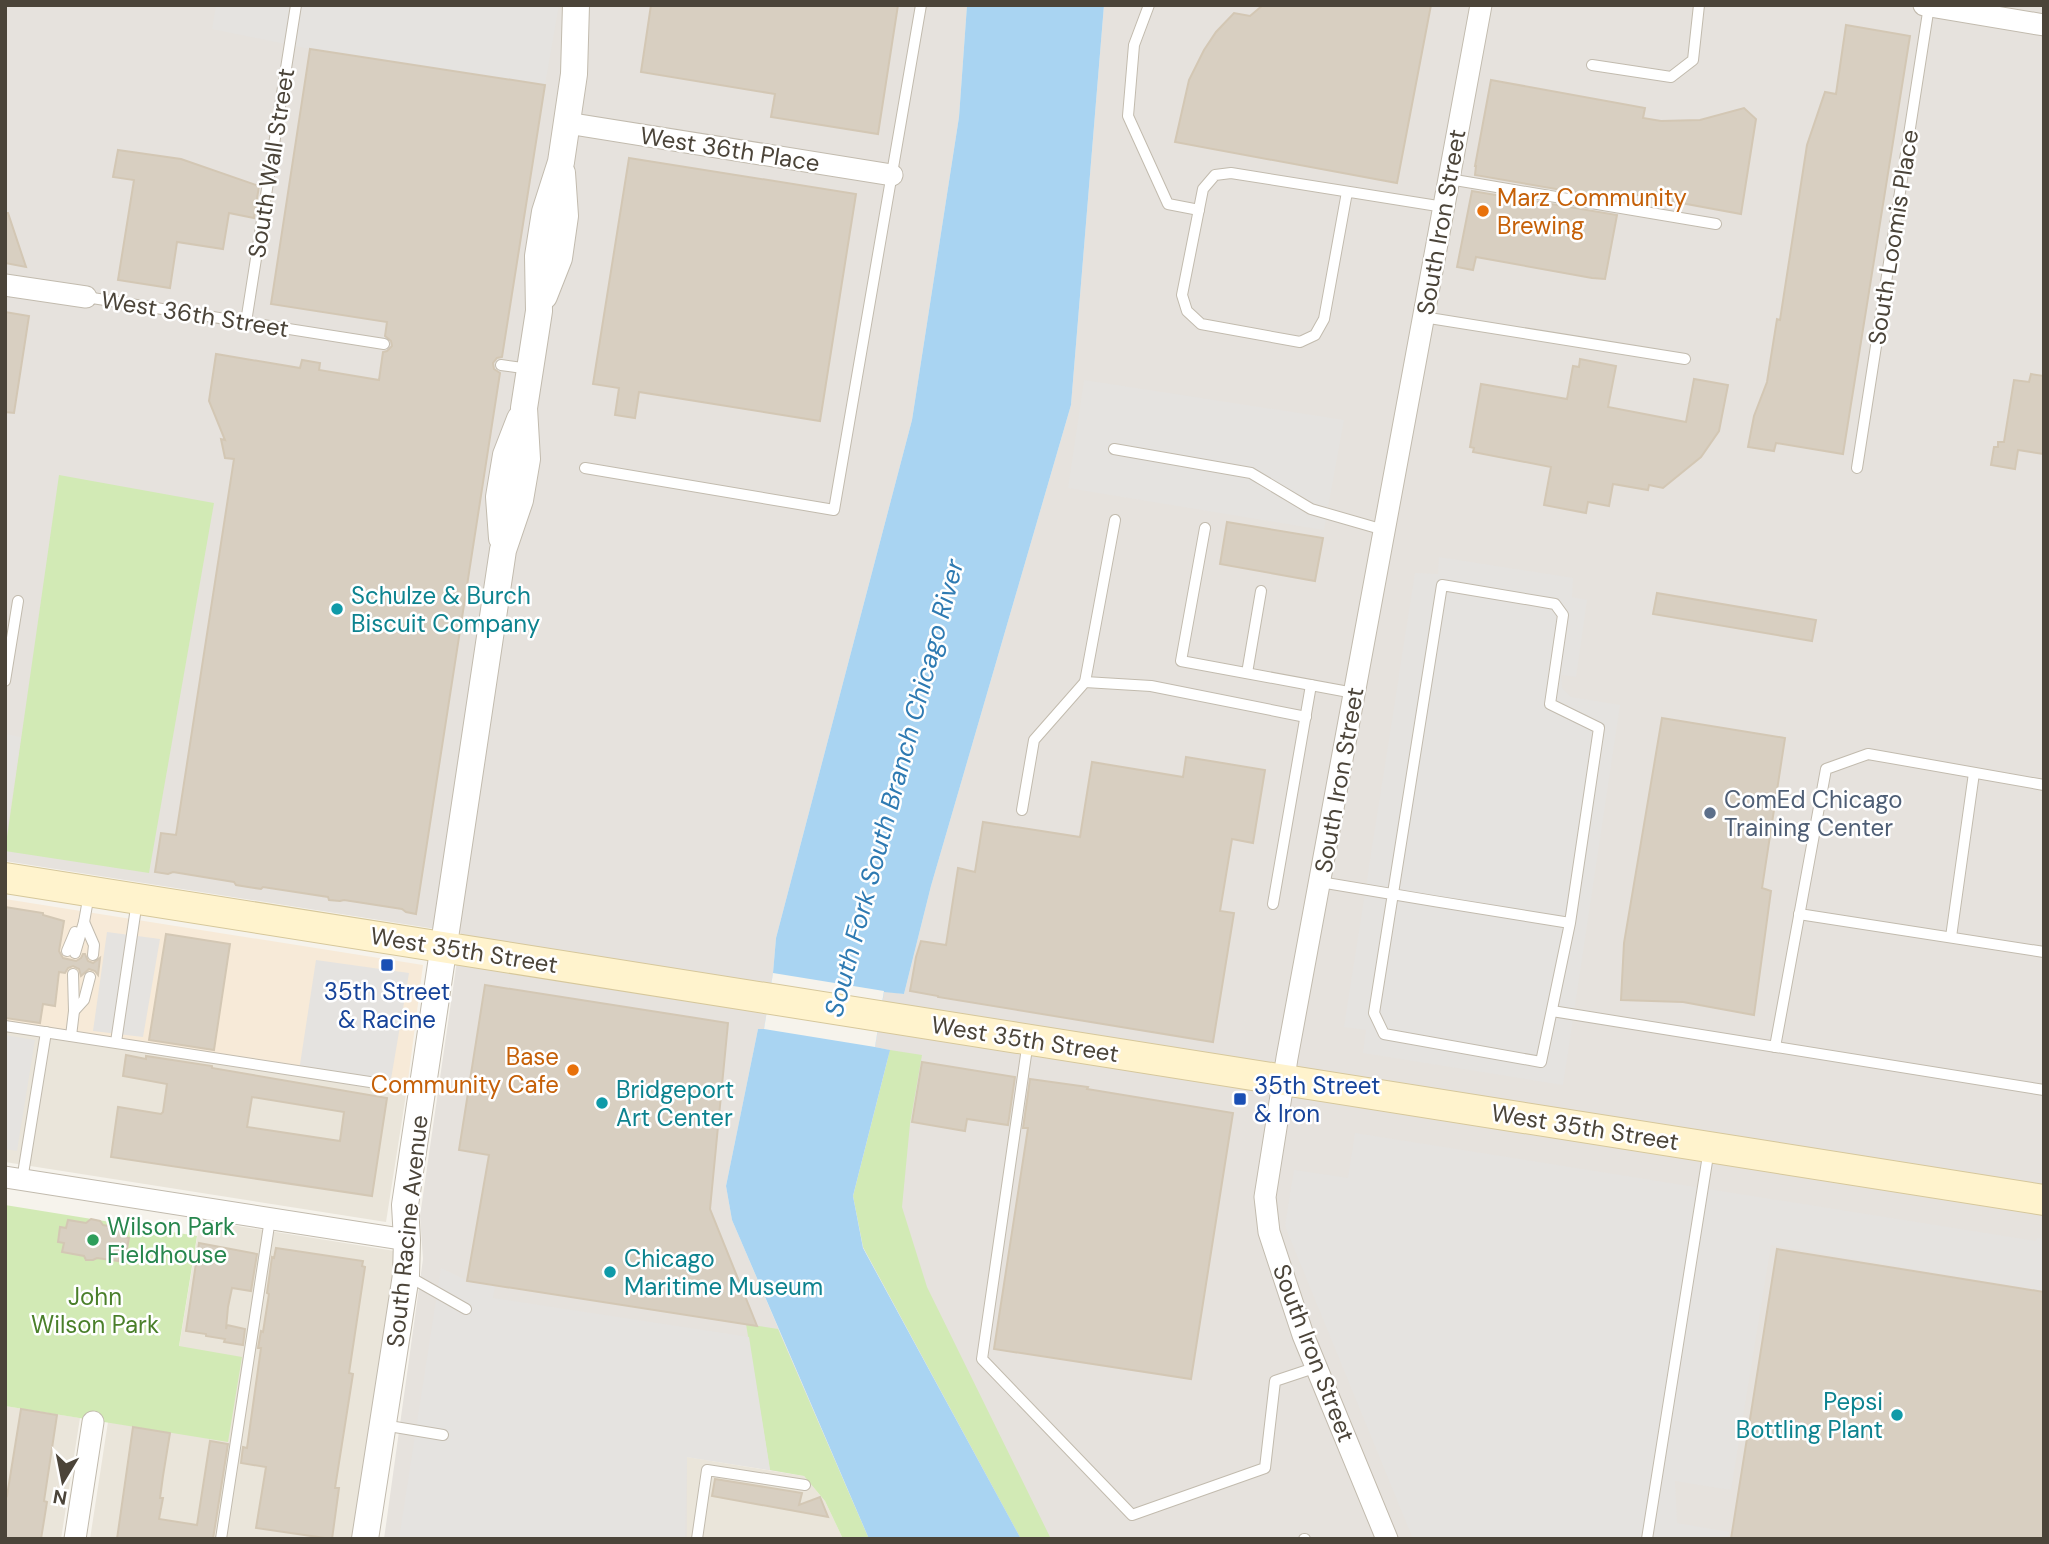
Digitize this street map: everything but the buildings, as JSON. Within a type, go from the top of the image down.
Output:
[{"type":"main road","name":"West 35th Street","points":[[5,878],[2044,1200]]},
{"type":"street","name":"South Racine Avenue","points":[[365,1539],[406,1275],[405,1205],[503,550],[499,497],[506,455],[524,408],[539,311],[559,258],[565,216],[561,162],[574,74],[576,5]]},
{"type":"street","name":"South Racine Avenue","points":[[574,74],[596,5]]},
{"type":"street","name":"South Iron Street","points":[[1387,1539],[1303,1335],[1269,1231],[1265,1197],[1284,1079],[1481,5]]},
{"type":"street","points":[[1924,5],[2044,24]]},
{"type":"street","name":"West 36th Place","points":[[567,123],[892,176]]},
{"type":"street","name":"West 36th Street","points":[[5,285],[86,298]]},
{"type":"street","points":[[14,1179],[407,1240]]},
{"type":"street","points":[[75,1539],[93,1422]]},
{"type":"lane","name":"South Wall Street","points":[[246,321],[296,5]]},
{"type":"lane","points":[[585,468],[834,510],[921,5]]},
{"type":"lane","points":[[1149,5],[1134,45],[1128,116],[1168,204],[1199,209]]},
{"type":"lane","points":[[1592,65],[1671,77],[1693,60],[1699,5]]},
{"type":"lane","name":"South Loomis Place","points":[[1857,468],[1929,6]]},
{"type":"lane","points":[[1347,192],[1324,318],[1315,335],[1300,342],[1201,324],[1187,311],[1182,295],[1203,189],[1215,176],[1231,173],[1444,207]]},
{"type":"lane","points":[[1449,179],[1716,224]]},
{"type":"lane","name":"West 36th Street","points":[[86,298],[384,344]]},
{"type":"lane","points":[[1423,317],[1685,359]]},
{"type":"lane","points":[[501,365],[530,369]]},
{"type":"lane","points":[[1114,449],[1251,473],[1311,509],[1384,530]]},
{"type":"lane","points":[[1022,810],[1034,740],[1085,682],[1115,520]]},
{"type":"lane","points":[[1205,528],[1181,661],[1354,694]]},
{"type":"lane","points":[[1442,585],[1555,604],[1563,615],[1549,704],[1599,728],[1570,923],[1541,1062],[1384,1034],[1374,1013],[1442,585]]},
{"type":"lane","points":[[1247,673],[1261,591]]},
{"type":"lane","points":[[5,681],[18,601]]},
{"type":"lane","points":[[1085,682],[1151,686],[1306,717]]},
{"type":"lane","points":[[1273,904],[1311,685]]},
{"type":"lane","points":[[1775,1046],[1826,769],[1868,754],[2044,785]]},
{"type":"lane","points":[[1951,937],[1974,773]]},
{"type":"lane","points":[[1320,882],[1570,923]]},
{"type":"lane","points":[[84,922],[72,935],[80,953],[94,945],[84,922],[89,891]]},
{"type":"lane","points":[[116,1042],[138,899]]},
{"type":"lane","points":[[1799,914],[2044,952]]},
{"type":"lane","points":[[71,1036],[74,1011],[72,998],[78,975],[84,1000],[74,1011]]},
{"type":"lane","points":[[1552,1010],[2044,1090]]},
{"type":"lane","points":[[5,1026],[422,1090]]},
{"type":"lane","points":[[14,1179],[46,1032]]},
{"type":"lane","points":[[1028,1039],[982,1359],[1132,1515],[1265,1468],[1275,1381],[1317,1367]]},
{"type":"lane","points":[[1647,1539],[1709,1147]]},
{"type":"lane","points":[[221,1539],[270,1219]]},
{"type":"lane","points":[[406,1275],[466,1309]]},
{"type":"lane","points":[[383,1425],[443,1435]]},
{"type":"lane","points":[[697,1539],[707,1469],[805,1485]]},
{"type":"shaded area","points":[[5,5],[967,5],[959,117],[912,420],[776,938],[764,1029],[758,1029],[726,1186],[732,1220],[844,1482],[687,1457],[687,1539],[384,1539],[423,1259],[420,1216],[461,933],[5,861]]},
{"type":"shaded area","points":[[216,5],[559,5],[545,85],[310,49],[212,29]]},
{"type":"shaded area","points":[[1104,5],[2044,5],[2044,1539],[1021,1539],[863,1247],[889,1050],[875,1047],[884,991],[904,994],[931,886],[1071,405]]},
{"type":"shaded area","points":[[1084,380],[1344,420],[1324,530],[1068,488]]},
{"type":"shaded area","points":[[1439,557],[1573,578],[1572,597],[1587,600],[1576,677],[1561,675],[1562,688],[1571,697],[1620,705],[1563,1085],[1363,1053],[1366,1030],[1344,1027],[1415,573],[1438,574]]},
{"type":"shaded area","points":[[5,734],[21,737],[5,844]]},
{"type":"shaded area","points":[[5,899],[423,965],[407,1088],[5,1026]]},
{"type":"shaded area","points":[[107,932],[160,939],[143,1037],[93,1031]]},
{"type":"shaded area","points":[[316,960],[409,973],[390,1085],[299,1071]]},
{"type":"shaded area","points":[[5,1026],[407,1088],[386,1222],[5,1162]]},
{"type":"shaded area","points":[[5,1035],[35,1040],[17,1151],[5,1149]]},
{"type":"shaded area","points":[[1355,1133],[2036,1241],[2037,1238],[2044,1239],[2044,1291],[1771,1245],[1731,1490],[1675,1481],[1677,1523],[1729,1532],[1728,1539],[1413,1539],[1285,1226],[1294,1170],[1348,1178]]},
{"type":"shaded area","points":[[200,1220],[401,1252],[356,1539],[90,1539],[108,1422],[228,1441],[179,1347]]},
{"type":"shaded area","points":[[441,1268],[467,1281],[495,1285],[493,1298],[749,1337],[770,1470],[687,1457],[685,1539],[399,1539]]},
{"type":"shaded area","points":[[5,1406],[80,1418],[61,1539],[5,1539]]},
{"type":"shaded area","points":[[687,1457],[804,1476],[825,1501],[843,1539],[685,1539]]},
{"type":"green space","points":[[59,475],[214,503],[149,873],[5,851]]},
{"type":"green space","points":[[890,1050],[922,1055],[910,1124],[902,1207],[927,1287],[1051,1539],[1021,1539],[863,1247],[853,1196]]},
{"type":"green space","name":"John Wilson Park","points":[[5,1205],[197,1236],[179,1346],[242,1357],[228,1442],[5,1406]]},
{"type":"green space","points":[[746,1324],[778,1329],[869,1539],[843,1539],[825,1501],[804,1476],[770,1470]]},
{"type":"water","name":"South Fork South Branch Chicago River","points":[[967,5],[1104,5],[1071,405],[931,886],[904,994],[884,992],[875,1047],[890,1050],[853,1196],[863,1248],[1021,1539],[869,1539],[732,1220],[726,1186],[758,1029],[764,1029],[776,938],[912,420],[959,117]]},
{"type":"pier","points":[[773,973],[884,991],[875,1047],[764,1029]]},
{"type":"place","name":"Marz Community Brewing","points":[[1483,211]]},
{"type":"place","name":"Schulze & Burch Biscuit Company","points":[[337,609]]},
{"type":"place","name":"ComEd Chicago Training Center","points":[[1710,813]]},
{"type":"place","name":"35th Street & Racine","points":[[387,965]]},
{"type":"place","name":"Base Community Cafe","points":[[573,1070]]},
{"type":"place","name":"35th Street & Iron","points":[[1240,1099]]},
{"type":"place","name":"Bridgeport Art Center","points":[[602,1103]]},
{"type":"place","name":"Wilson Park Fieldhouse","points":[[93,1240]]},
{"type":"place","name":"Chicago Maritime Museum","points":[[610,1272]]},
{"type":"place","name":"Pepsi Bottling Plant","points":[[1897,1415]]}]
